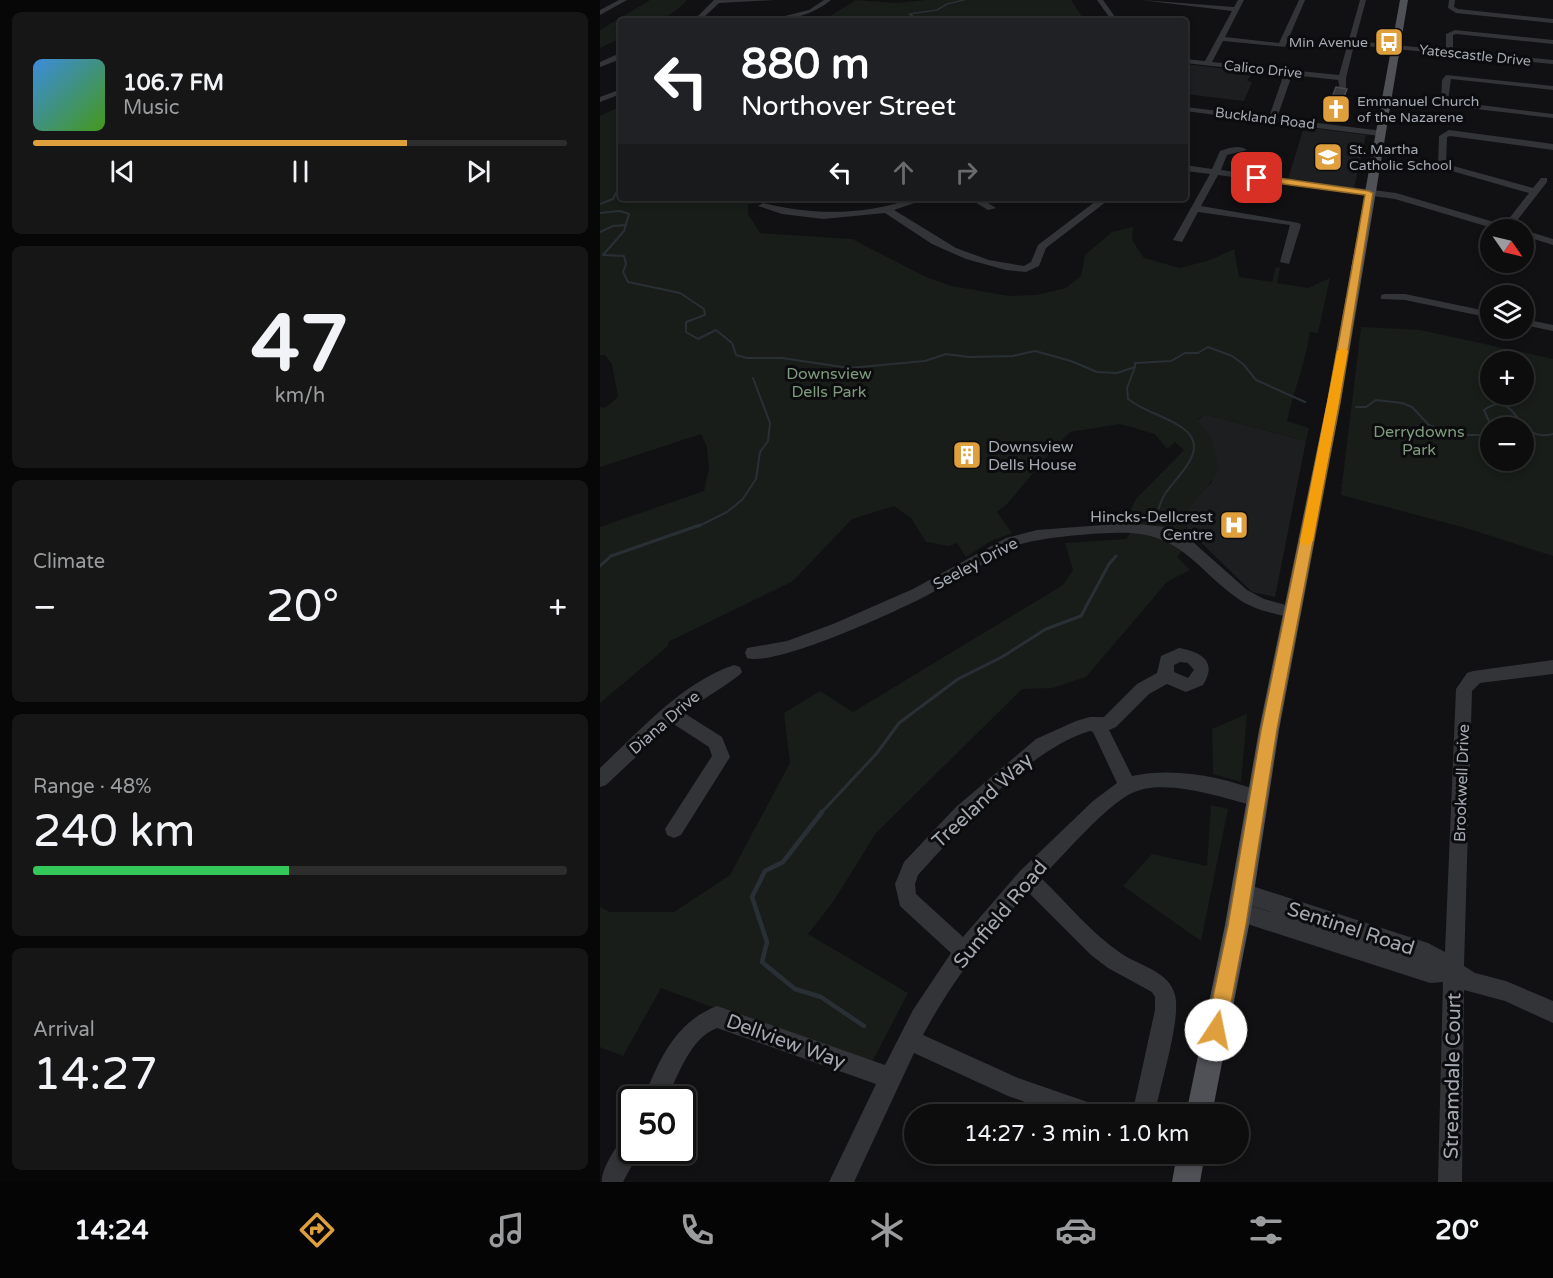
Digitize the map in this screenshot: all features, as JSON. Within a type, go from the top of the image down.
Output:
[{"type":"main road","points":[[1201,1104],[1241,903],[1292,612],[1334,401],[1404,0]]},
{"type":"main road","points":[[1186,1182],[1189,1164]]},
{"type":"street","points":[[600,13],[624,0]]},
{"type":"street","points":[[699,18],[717,0],[771,0]]},
{"type":"street","points":[[781,18],[811,11],[828,0]]},
{"type":"street","points":[[1100,0],[1113,18]]},
{"type":"street","points":[[1144,0],[1235,9]]},
{"type":"street","points":[[1208,63],[1241,0]]},
{"type":"street","points":[[1219,39],[1282,45],[1302,0]]},
{"type":"street","points":[[1343,92],[1342,78],[1363,0]]},
{"type":"street","points":[[1452,0],[1451,8],[1456,11],[1553,21]]},
{"type":"street","points":[[1449,52],[1450,34],[1453,32],[1553,42]]},
{"type":"street","points":[[1352,43],[1397,48]]},
{"type":"street","name":"Yatescastle Drive","points":[[1397,48],[1449,52],[1492,69],[1553,62]]},
{"type":"street","points":[[604,64],[618,57]]},
{"type":"street","name":"Calico Drive","points":[[1188,61],[1342,78]]},
{"type":"street","points":[[1553,88],[1492,69],[1448,78],[1444,104],[1553,116]]},
{"type":"street","points":[[1272,119],[1289,72]]},
{"type":"street","points":[[600,100],[618,92]]},
{"type":"street","name":"Buckland Road","points":[[1188,109],[1380,133]]},
{"type":"street","points":[[1535,192],[1441,165],[1443,135],[1449,133],[1553,147]]},
{"type":"street","points":[[1178,240],[1194,208],[1217,172],[1223,153],[1230,150],[1243,150]]},
{"type":"street","points":[[1188,168],[1405,198],[1480,220]]},
{"type":"street","points":[[1516,219],[1544,180]]},
{"type":"street","points":[[763,206],[793,213],[820,215],[887,210],[915,201]]},
{"type":"street","points":[[979,201],[991,208]]},
{"type":"street","points":[[887,210],[920,233],[964,257],[1026,269],[1035,264],[1042,247],[1100,201]]},
{"type":"street","points":[[1194,208],[1293,223],[1296,225],[1285,262]]},
{"type":"street","points":[[1534,237],[1553,242]]},
{"type":"street","points":[[1385,297],[1405,297],[1480,313]]},
{"type":"street","points":[[1534,324],[1553,328]]},
{"type":"street","name":"Seeley Drive","points":[[753,653],[774,651],[804,642],[918,593],[1011,542],[1026,537],[1129,528],[1159,531],[1189,547],[1242,594],[1260,604],[1292,612]]},
{"type":"street","name":"Brookwell Drive","points":[[1454,971],[1464,689],[1467,683],[1480,676],[1553,667]]},
{"type":"street","name":"Diana Drive","points":[[600,779],[671,714],[711,683],[734,672]]},
{"type":"street","points":[[1166,676],[1143,689],[1110,722],[1098,725],[1128,786],[1174,781],[1221,788],[1258,799]]},
{"type":"street","points":[[671,714],[716,742],[721,757],[674,829]]},
{"type":"street","name":"Treeland Way","points":[[965,952],[907,898],[905,884],[911,869],[962,813],[1042,744],[1076,728],[1098,725]]},
{"type":"street","name":"Sunfield Road","points":[[841,1182],[890,1078],[935,993],[965,952],[1027,878],[1084,823],[1128,786]]},
{"type":"street","points":[[1027,878],[1098,948],[1115,961],[1154,981],[1165,995],[1166,1010],[1146,1104]]},
{"type":"street","name":"Sentinel Road","points":[[1241,903],[1430,974],[1454,971],[1470,982],[1506,991],[1553,1012]]},
{"type":"street","name":"Streamdale Court","points":[[1450,1182],[1454,971]]},
{"type":"street","name":"Dellview Way","points":[[661,1086],[689,1034],[704,1021],[717,1017],[890,1078]]},
{"type":"street","points":[[909,1040],[1016,1088],[1062,1104]]},
{"type":"street","points":[[611,1179],[620,1164]]},
{"type":"shaded area","points":[[1188,64],[1253,72],[1247,81],[1252,82],[1244,101],[1188,94]]},
{"type":"shaded area","name":"St. Martha Catholic School","points":[[1304,127],[1366,135],[1354,188],[1288,179]]},
{"type":"shaded area","points":[[1204,414],[1306,441],[1275,597],[1252,592],[1187,529],[1184,516],[1191,503],[1212,482],[1211,438],[1197,421]]},
{"type":"green space","points":[[650,0],[687,0],[664,18],[620,18]]},
{"type":"green space","points":[[856,0],[895,3],[926,0],[1071,0],[1083,18],[827,18]]},
{"type":"green space","points":[[618,19],[618,39],[600,48],[600,30]]},
{"type":"green space","name":"Downsview Dells Park","points":[[618,107],[618,201],[763,201],[748,205],[748,214],[760,233],[852,239],[926,277],[952,286],[1009,296],[1037,295],[1066,288],[1081,276],[1085,255],[1112,232],[1133,227],[1132,240],[1144,258],[1180,268],[1210,260],[1234,249],[1239,277],[1272,282],[1276,267],[1280,268],[1277,283],[1308,288],[1330,278],[1318,333],[1310,332],[1287,421],[1309,428],[1306,441],[1204,414],[1197,420],[1211,438],[1219,470],[1184,516],[1186,537],[1177,557],[1190,570],[1167,582],[1086,677],[1052,688],[1022,689],[876,833],[833,902],[808,934],[908,993],[870,1066],[661,988],[623,1056],[600,1047],[600,907],[610,912],[674,912],[730,875],[790,763],[784,713],[820,691],[853,712],[1063,585],[1073,570],[1065,543],[1126,539],[1135,524],[1134,513],[1131,509],[1136,499],[1184,450],[1175,442],[1167,449],[1155,434],[1120,424],[1070,432],[1007,504],[997,512],[1012,533],[991,541],[966,557],[957,543],[949,546],[926,542],[911,518],[894,506],[852,519],[793,581],[668,642],[668,646],[600,703],[600,527],[704,491],[709,469],[707,447],[701,434],[600,467],[600,407],[605,408],[618,397],[612,364],[605,355],[600,355],[600,116]]},
{"type":"green space","name":"Derrydowns Park","points":[[1361,327],[1420,330],[1516,351],[1480,351],[1480,405],[1534,405],[1534,355],[1553,359],[1553,556],[1466,528],[1341,495],[1342,487],[1339,486],[1342,485]]},
{"type":"green space","points":[[1247,714],[1241,782],[1213,774],[1212,729]]},
{"type":"green space","points":[[1211,805],[1228,809],[1201,941],[1123,886],[1152,854],[1207,866]]},
{"type":"building","points":[[1336,87],[1347,89],[1339,108],[1328,107]]},
{"type":"waterway","points":[[916,18],[909,14],[937,10],[947,4],[964,0]]},
{"type":"waterway","points":[[600,204],[613,199],[618,189]]},
{"type":"waterway","points":[[600,213],[620,211],[629,214],[626,225]]},
{"type":"waterway","points":[[600,232],[613,226],[626,225]]},
{"type":"waterway","points":[[626,225],[624,231],[603,255],[624,256],[626,264],[623,272],[628,282],[680,293],[704,309],[705,315],[686,322],[686,332],[698,339],[716,330],[732,343],[736,355],[747,358],[782,358],[849,368],[925,361],[946,354],[969,357],[1013,356],[1035,351],[1071,361],[1097,372],[1117,373],[1135,367]]},
{"type":"waterway","points":[[1135,367],[1135,363],[1171,361],[1185,353],[1198,353],[1208,347],[1232,356],[1243,364],[1256,380],[1305,402]]},
{"type":"waterway","points":[[1135,367],[1127,388],[1128,399],[1178,425],[1188,433],[1194,450],[1191,459],[1165,494],[1154,520]]},
{"type":"waterway","points":[[697,527],[727,512],[742,500],[756,479],[760,452],[768,441],[770,423],[753,378]]},
{"type":"waterway","points":[[1356,407],[1366,407],[1376,400],[1402,403],[1412,407],[1429,425],[1456,435],[1480,435]]},
{"type":"waterway","points":[[1487,417],[1484,410],[1500,404],[1507,406],[1517,417]]},
{"type":"waterway","points":[[1534,433],[1553,434]]},
{"type":"waterway","points":[[600,566],[611,556],[700,525]]},
{"type":"waterway","points":[[821,813],[877,753],[899,723],[958,679],[1002,657],[1046,629],[1081,616],[1109,564],[1116,556]]},
{"type":"waterway","points":[[822,812],[783,862],[765,871],[752,897],[767,942],[762,962],[795,989],[821,997],[864,1026]]},
{"type":"slow traffic","points":[[1306,541],[1343,351]]},
{"type":"place","name":"Min Avenue","points":[[1389,42]]},
{"type":"place","name":"Emmanuel Church of the Nazarene","points":[[1336,109]]},
{"type":"place","name":"St. Martha Catholic School","points":[[1328,157]]},
{"type":"place","name":"Downsview Dells House","points":[[967,455]]},
{"type":"place","name":"Hincks-Dellcrest Centre","points":[[1234,525]]},
{"type":"route","points":[[1216,1030],[1245,883],[1269,730],[1334,401],[1369,193],[1257,178]]}]
